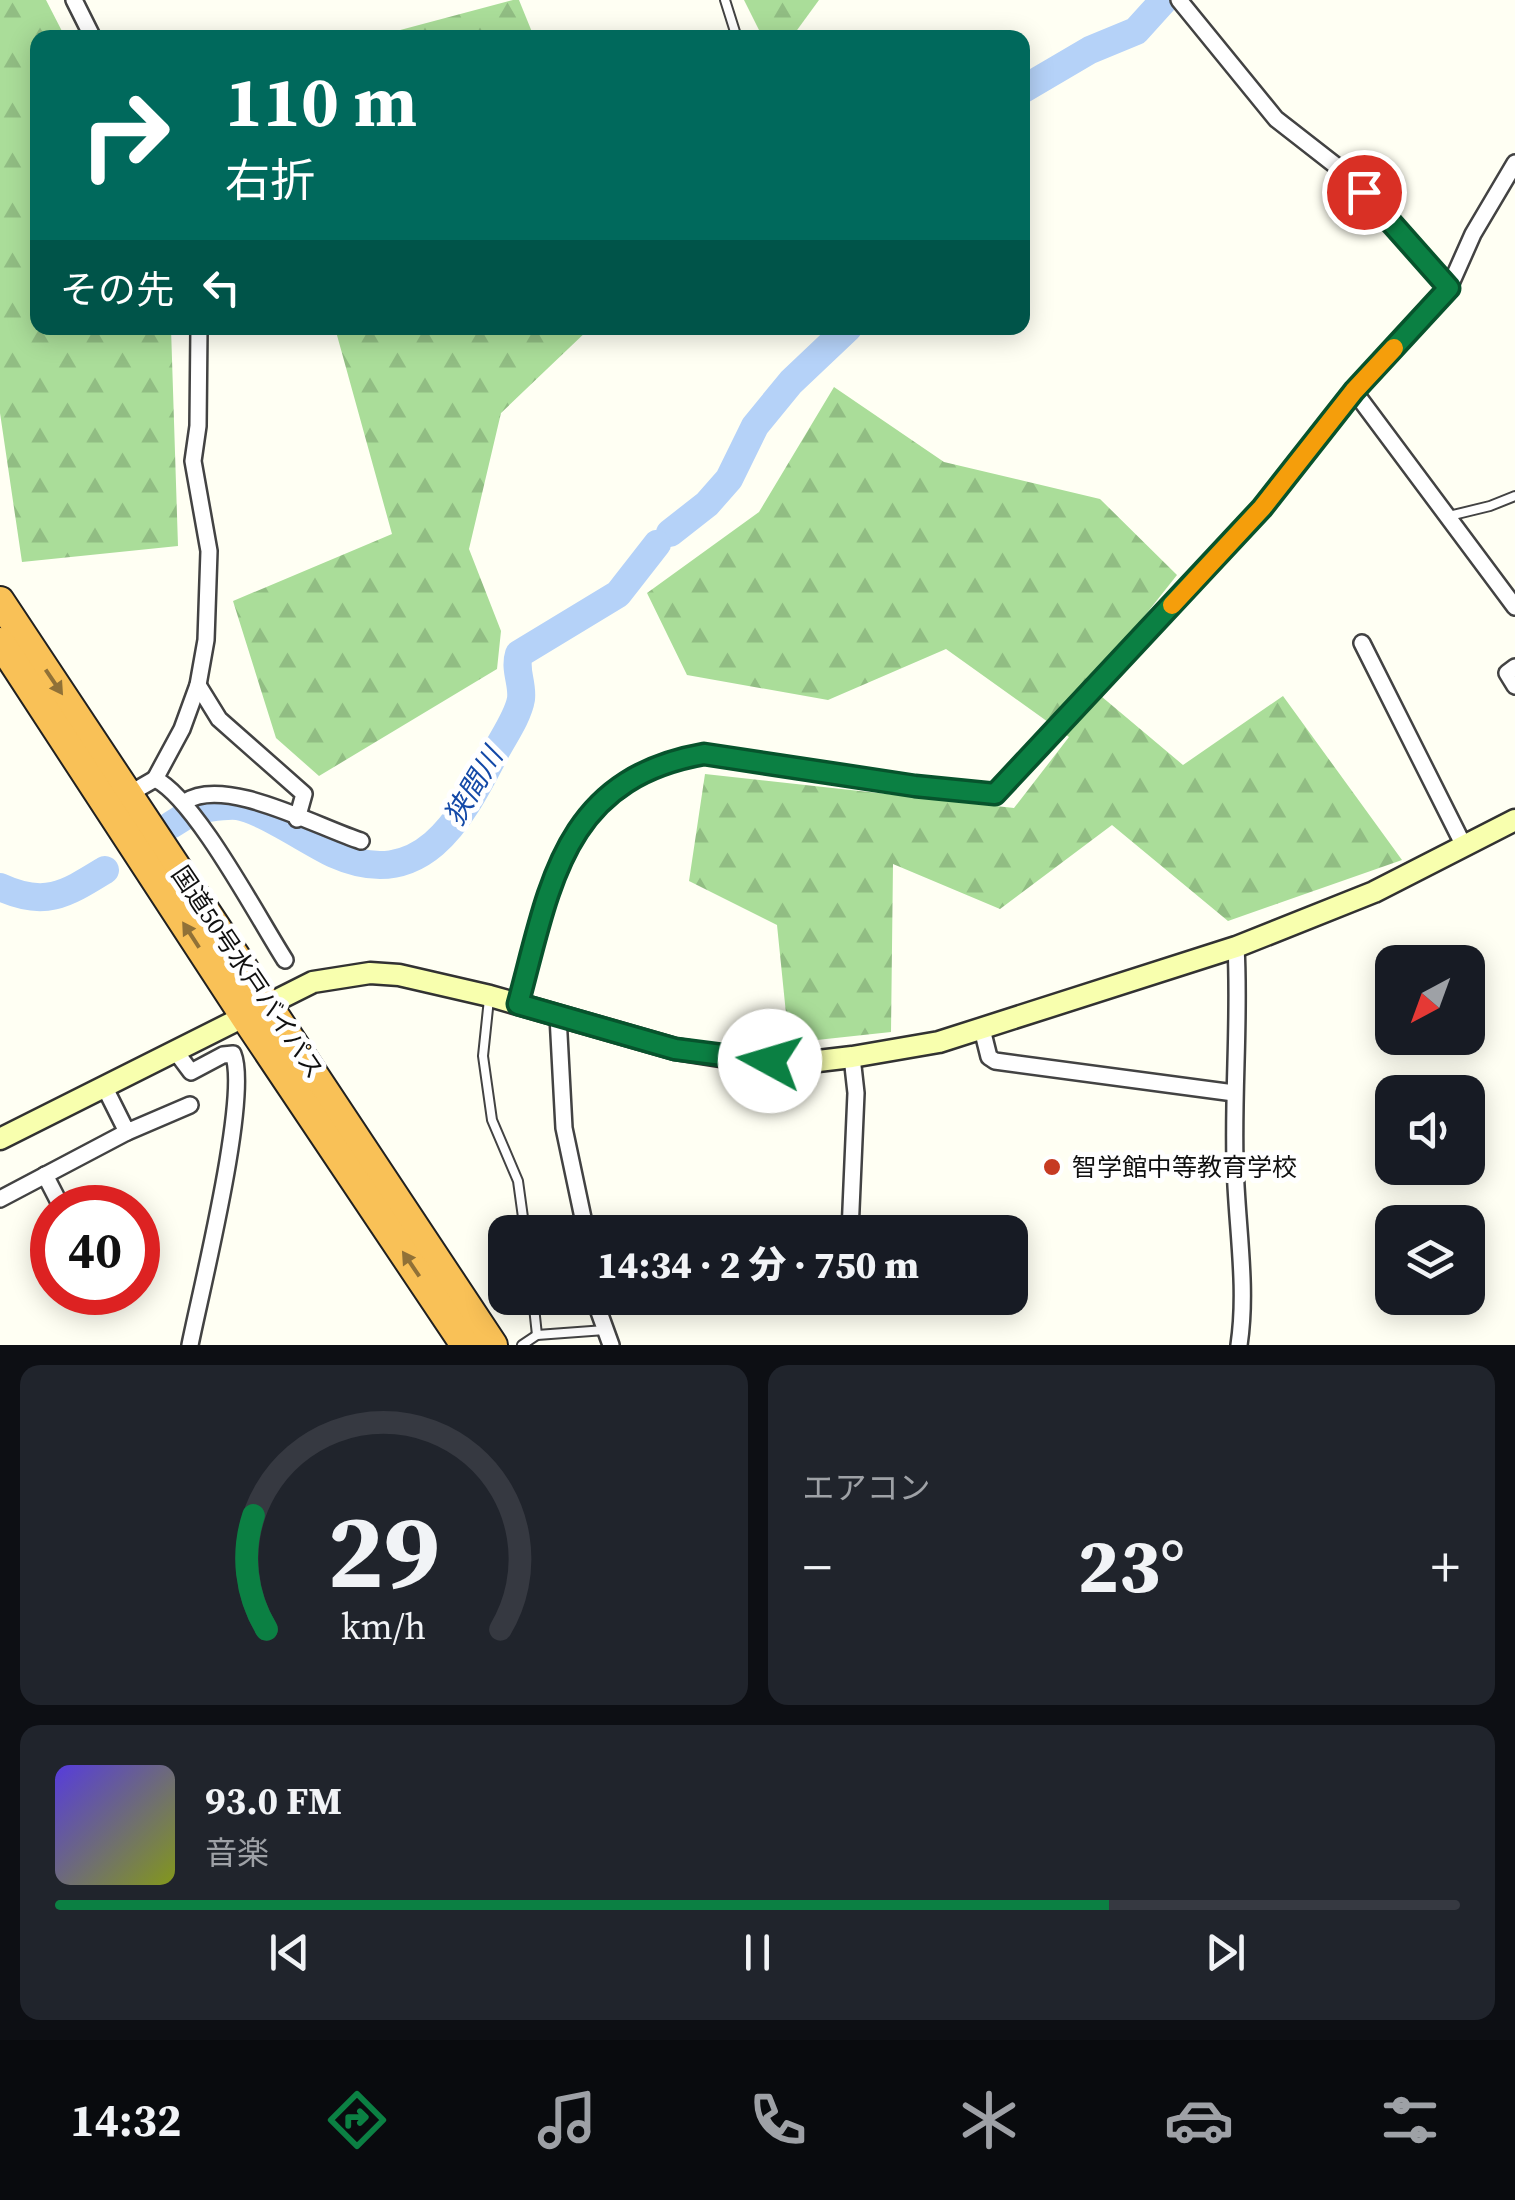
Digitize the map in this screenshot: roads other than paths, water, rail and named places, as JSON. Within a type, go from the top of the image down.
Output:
[{"type":"highway","name":"国道50号水戸バイパス","points":[[0,601],[128,794],[465,1345]]},
{"type":"highway","name":"国道50号水戸バイパス","points":[[0,642],[493,1345]]},
{"type":"street","points":[[74,0],[89,30]]},
{"type":"street","points":[[1179,0],[1276,118],[1344,172],[1449,288]]},
{"type":"street","points":[[518,1004],[559,860],[608,795],[640,773],[671,760],[704,754],[995,794],[1262,508],[1354,391],[1449,288],[1473,234],[1515,163]]},
{"type":"street","points":[[128,794],[155,779],[182,729],[198,685],[206,640],[208,552],[193,461],[198,426],[199,335]]},
{"type":"street","points":[[1354,391],[1515,608]]},
{"type":"street","points":[[1362,643],[1464,846]]},
{"type":"street","points":[[1515,667],[1507,673],[1515,686]]},
{"type":"street","points":[[198,685],[219,718],[304,794],[297,818]]},
{"type":"street","points":[[155,779],[167,784],[185,802],[285,960]]},
{"type":"street","points":[[185,802],[194,795],[246,796],[360,842]]},
{"type":"street","points":[[1,1137],[313,982],[370,973],[425,979],[638,1040],[740,1059],[801,1063],[923,1046],[1236,946],[1374,892],[1515,820]]},
{"type":"street","points":[[1236,946],[1239,1003],[1234,1093],[1242,1310],[1239,1345]]},
{"type":"street","points":[[558,1016],[564,1128],[582,1215]]},
{"type":"street","points":[[982,1029],[989,1058],[1002,1063],[1234,1093]]},
{"type":"street","points":[[176,1052],[191,1072],[232,1054],[238,1067],[223,1177],[190,1345]]},
{"type":"street","points":[[851,1215],[856,1093],[852,1057]]},
{"type":"street","points":[[104,1086],[127,1132]]},
{"type":"street","points":[[0,1199],[127,1132],[190,1106]]},
{"type":"street","points":[[45,1175],[50,1185]]},
{"type":"lane","points":[[725,0],[734,30]]},
{"type":"lane","points":[[1449,516],[1515,496]]},
{"type":"lane","points":[[490,996],[483,1056],[492,1120],[518,1181],[523,1215]]},
{"type":"lane","points":[[535,1315],[538,1336]]},
{"type":"lane","points":[[522,1345],[538,1336],[608,1337]]},
{"type":"waterway","name":"狭間川","points":[[1030,85],[1090,50],[1136,31],[1164,0]]},
{"type":"waterway","name":"狭間川","points":[[670,533],[707,504],[729,479],[755,426],[791,382],[841,335]]},
{"type":"waterway","name":"狭間川","points":[[199,809],[248,809],[334,854],[364,864],[391,864],[414,857],[434,844],[467,804],[513,720],[521,699],[519,654],[618,594],[657,544]]},
{"type":"waterway","name":"狭間川","points":[[171,825],[187,815]]},
{"type":"waterway","name":"狭間川","points":[[0,887],[43,897],[67,891],[105,870]]},
{"type":"place","name":"智学館中等教育学校","points":[[1052,1167]]}]
